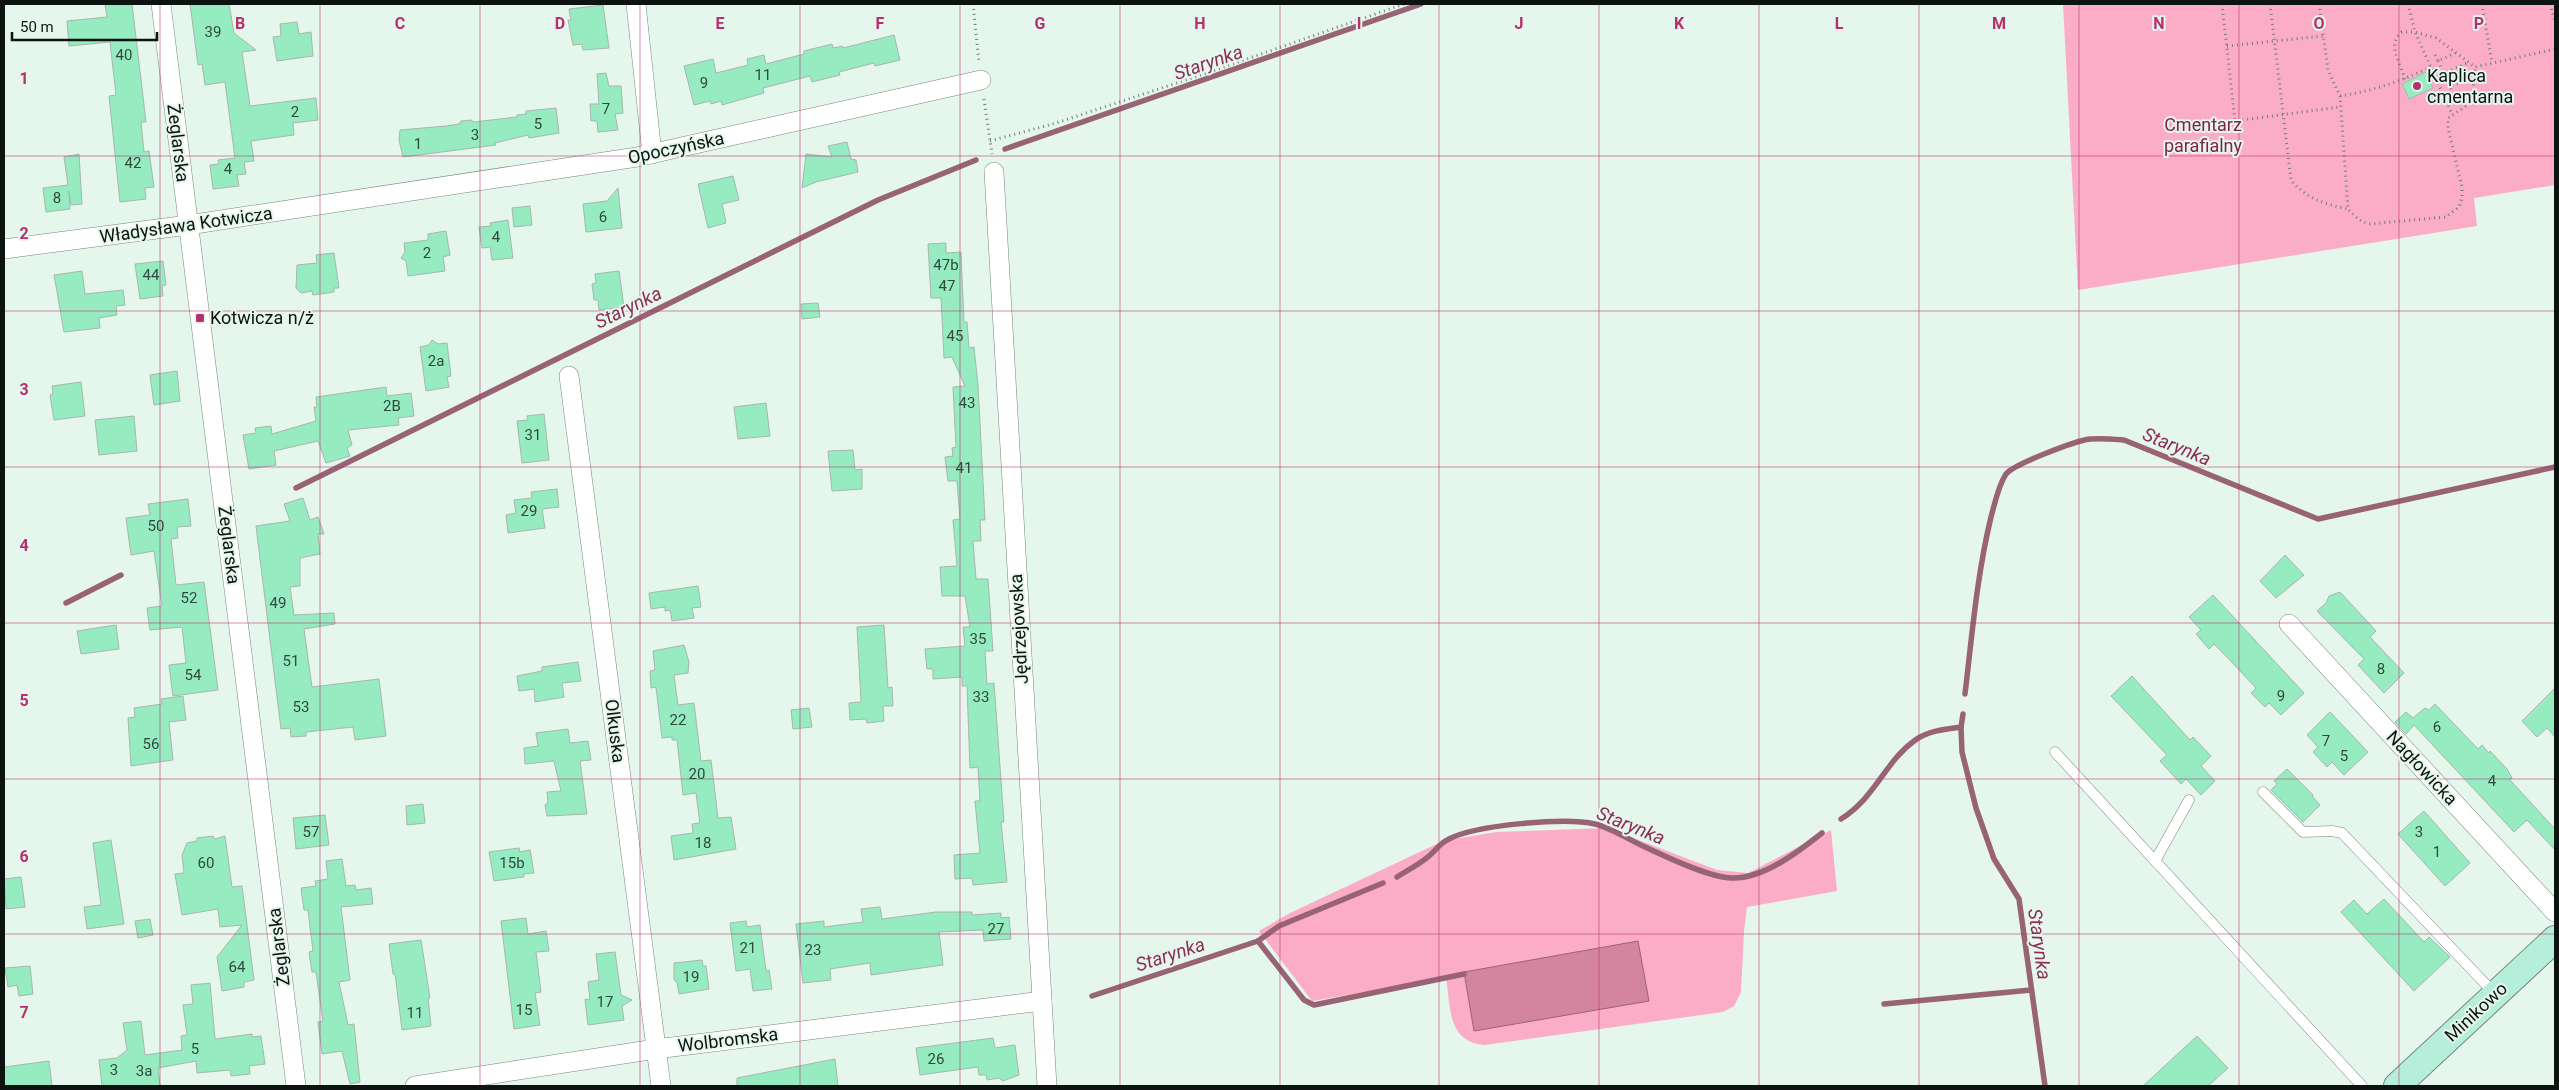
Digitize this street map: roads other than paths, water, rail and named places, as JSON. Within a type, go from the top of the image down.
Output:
[{"type":"street","name":"Żeglarska","points":[[161,4],[296,1086]]},
{"type":"street","points":[[636,4],[652,154]]},
{"type":"street","name":"Opoczyńska","points":[[368,199],[652,154],[981,80]]},
{"type":"street","name":"Jędrzejowska","points":[[994,172],[1047,1086]]},
{"type":"street","name":"Władysława Kotwicza","points":[[4,250],[368,199]]},
{"type":"street","name":"Olkuska","points":[[569,376],[661,1086]]},
{"type":"street","name":"Nagłowicka","points":[[2289,624],[2555,912]]},
{"type":"street","name":"Minikowo","points":[[2397,1086],[2555,938]]},
{"type":"street","name":"Wolbromska","points":[[415,1086],[656,1049],[1042,1001]]},
{"type":"lane","points":[[2055,752],[2362,1086]]},
{"type":"lane","points":[[2263,792],[2303,832],[2332,830],[2342,833],[2495,994]]},
{"type":"lane","points":[[2155,861],[2189,800]]},
{"type":"waterway","name":"Starynka","points":[[1005,149],[1421,4]]},
{"type":"waterway","name":"Starynka","points":[[296,488],[878,200],[976,160]]},
{"type":"waterway","name":"Starynka","points":[[1965,694],[1982,561],[1999,489],[2006,474],[2011,470],[2045,453],[2090,439],[2124,440],[2318,519],[2555,467]]},
{"type":"waterway","name":"Starynka","points":[[66,603],[121,575]]},
{"type":"waterway","name":"Starynka","points":[[1841,819],[1863,801],[1895,759],[1914,741],[1936,731],[1961,727],[1963,714]]},
{"type":"waterway","name":"Starynka","points":[[1961,727],[1962,752],[1976,808],[1994,859],[2019,899],[2045,1086]]},
{"type":"waterway","name":"Starynka","points":[[1397,877],[1422,862],[1449,839],[1462,834],[1499,826],[1563,821],[1595,824],[1687,866],[1732,878],[1744,877],[1768,869],[1791,856],[1822,833]]},
{"type":"waterway","name":"Starynka","points":[[1092,996],[1258,941],[1279,926],[1383,883]]},
{"type":"waterway","name":"Starynka","points":[[1258,941],[1304,1000],[1314,1005],[1464,974]]},
{"type":"waterway","points":[[1884,1004],[2031,990]]},
{"type":"place","name":"Kaplica cmentarna","points":[[2417,86]]},
{"type":"place","name":"Kotwicza n/ż","points":[[200,318]]},
{"type":"park label","name":"Cmentarz parafialny","points":[[2203,135]]}]
